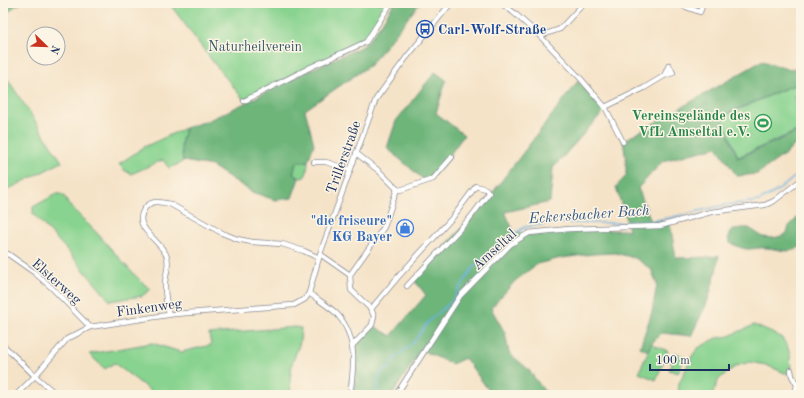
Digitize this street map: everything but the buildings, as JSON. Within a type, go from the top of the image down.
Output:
[{"type":"street","points":[[244,101],[310,67],[366,42],[391,3]]},
{"type":"street","name":"Trillerstraße","points":[[309,293],[320,256],[376,99],[406,58],[451,3]]},
{"type":"street","points":[[501,3],[540,36],[606,107],[623,142]]},
{"type":"street","points":[[540,36],[560,29],[584,3]]},
{"type":"street","points":[[675,3],[700,12],[703,3]]},
{"type":"street","points":[[606,107],[664,76]]},
{"type":"street","points":[[356,153],[400,190],[433,179],[452,158]]},
{"type":"street","points":[[314,162],[326,162],[350,170]]},
{"type":"street","name":"Amseltal","points":[[396,395],[460,296],[511,244],[529,233],[569,229],[660,226],[711,212],[765,205],[774,201],[801,180]]},
{"type":"street","points":[[371,309],[453,217],[476,186],[486,189],[488,193],[470,218],[407,286]]},
{"type":"street","points":[[352,345],[372,325],[374,316],[371,309],[351,290],[350,275],[384,227],[397,189]]},
{"type":"street","points":[[169,315],[164,288],[169,268],[167,256],[162,248],[144,228],[141,221],[143,212],[147,206],[154,202],[170,204],[222,233],[237,239],[252,242],[282,244],[320,256],[350,275]]},
{"type":"street","name":"Elsterweg","points":[[6,255],[35,273],[51,287],[90,327]]},
{"type":"street","points":[[309,293],[337,314],[348,330],[352,345],[353,363],[350,395]]},
{"type":"street","name":"Finkenweg","points":[[16,395],[35,376],[67,339],[90,327],[169,315],[294,305],[305,299],[309,293]]},
{"type":"street","points":[[3,346],[57,395]]},
{"type":"street","points":[[791,370],[792,376],[797,384],[795,395]]},
{"type":"green space","points":[[3,3],[21,3],[15,6],[3,18]]},
{"type":"green space","name":"Naturheilverein","points":[[169,3],[389,3],[365,40],[244,100],[213,62]]},
{"type":"green space","points":[[394,3],[420,3],[370,65],[305,110],[314,144],[308,161],[296,163],[293,174],[299,178],[292,198],[275,200],[252,192],[212,166],[183,161],[181,145],[185,128],[207,121],[306,72],[365,45],[381,24]]},
{"type":"green space","points":[[762,61],[790,70],[801,66],[801,83],[721,116],[738,158],[801,130],[801,138],[787,153],[757,174],[737,176],[717,147],[663,161],[638,188],[651,221],[670,224],[676,258],[713,257],[719,255],[716,272],[707,303],[691,336],[662,333],[651,344],[648,351],[640,347],[652,312],[657,284],[651,269],[635,258],[615,253],[561,258],[537,264],[515,281],[491,308],[505,333],[509,353],[528,369],[545,392],[543,395],[492,395],[465,358],[452,364],[421,350],[392,395],[353,395],[357,363],[356,345],[374,326],[391,336],[426,295],[414,280],[490,196],[578,81],[604,111],[553,168],[550,202],[505,212],[514,232],[530,235],[569,231],[629,230],[616,187],[626,176],[626,160],[623,141]]},
{"type":"green space","points":[[3,72],[62,162],[3,192]]},
{"type":"green space","points":[[435,72],[446,80],[436,113],[464,135],[449,156],[449,159],[433,176],[424,180],[387,148],[396,121]]},
{"type":"green space","name":"Vereinsgelände des VfL Amseltal e.V.","points":[[801,83],[801,111],[793,95],[801,113],[801,129],[738,157],[722,117]]},
{"type":"green space","points":[[185,128],[181,145],[183,161],[179,164],[169,168],[163,160],[131,174],[124,170],[119,164],[144,147]]},
{"type":"green space","points":[[308,161],[307,173],[304,177],[301,178],[293,174],[296,163]]},
{"type":"green space","points":[[56,194],[61,194],[65,197],[68,204],[96,232],[130,270],[151,289],[142,296],[110,301],[66,249],[33,214],[33,207]]},
{"type":"green space","points":[[801,214],[801,246],[797,249],[784,251],[765,248],[746,249],[730,243],[728,239],[731,231],[741,228],[749,228],[763,237],[773,238],[782,236],[787,233],[789,226]]},
{"type":"green space","points":[[754,325],[781,337],[787,345],[790,355],[792,376],[766,365],[750,362],[736,366],[719,379],[712,395],[678,395],[679,383],[692,356],[698,348],[717,338],[729,336]]},
{"type":"green space","points":[[295,327],[301,328],[300,342],[292,364],[290,381],[291,395],[156,395],[114,363],[105,369],[89,354],[152,343],[181,352],[211,345],[209,334]]},
{"type":"green space","points":[[651,344],[668,351],[656,380],[639,373]]},
{"type":"green space","points":[[674,352],[685,357],[678,373],[669,370],[673,363],[670,362]]},
{"type":"waterway","name":"Eckersbacher Bach","points":[[376,395],[380,374],[384,370],[390,368],[394,359],[414,342],[428,322],[451,302],[473,268],[499,244],[525,227],[553,223],[620,223],[651,221],[725,205],[759,201],[777,191],[801,172]]},
{"type":"place","name":"Carl-Wolf-Straße","points":[[425,29]]},
{"type":"place","name":"Vereinsgelände des VfL Amseltal e.V.","points":[[763,123]]},
{"type":"place","name":"\"die friseure\" KG Bayer","points":[[405,228]]}]
